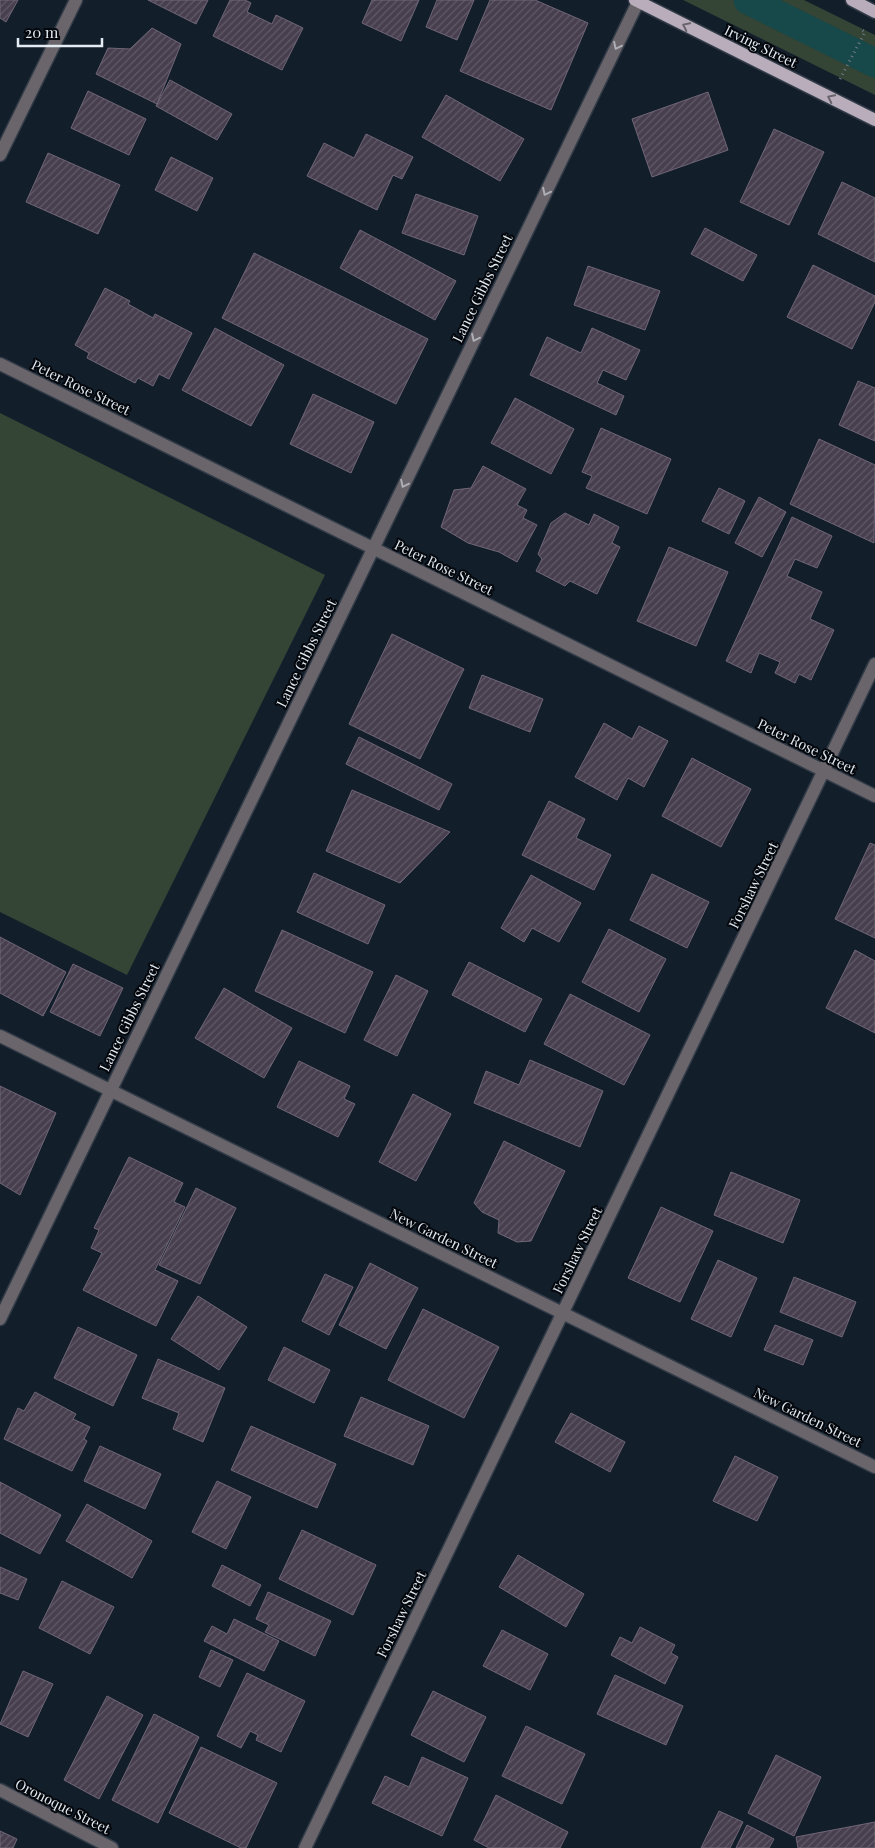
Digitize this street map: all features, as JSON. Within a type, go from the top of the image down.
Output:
[{"type":"main road","points":[[852,0],[875,12]]},
{"type":"main road","name":"Irving Street","points":[[637,1],[875,120]]},
{"type":"street","points":[[0,155],[76,0]]},
{"type":"street","name":"Lance Gibbs Street","points":[[0,1319],[637,1]]},
{"type":"street","name":"Peter Rose Street","points":[[0,364],[875,796]]},
{"type":"street","name":"Forshaw Street","points":[[305,1848],[875,664]]},
{"type":"street","name":"New Garden Street","points":[[0,1036],[875,1467]]},
{"type":"street","name":"Oronoque Street","points":[[0,1790],[112,1848]]},
{"type":"path","points":[[842,76],[865,32],[857,28]]},
{"type":"green space","points":[[683,0],[804,0],[875,35],[875,95]]},
{"type":"green space","points":[[0,413],[325,575],[127,975],[0,912]]},
{"type":"building","points":[[0,0],[18,0],[6,22],[0,18]]},
{"type":"building","points":[[148,0],[208,0],[196,24]]},
{"type":"building","points":[[230,0],[245,0],[251,3],[247,12],[272,24],[276,15],[303,28],[282,70],[213,36]]},
{"type":"building","points":[[372,0],[419,0],[401,41],[362,23]]},
{"type":"building","points":[[437,0],[474,0],[457,40],[426,27]]},
{"type":"building","points":[[490,0],[535,0],[588,23],[551,110],[460,71]]},
{"type":"building","points":[[152,28],[181,44],[157,104],[96,74],[108,48],[130,49]]},
{"type":"building","points":[[170,80],[232,114],[217,140],[156,106]]},
{"type":"building","points":[[88,91],[146,119],[129,155],[71,128]]},
{"type":"building","points":[[708,92],[728,150],[652,177],[632,119]]},
{"type":"building","points":[[446,95],[524,139],[500,181],[422,137]]},
{"type":"building","points":[[774,129],[824,152],[789,225],[740,202]]},
{"type":"building","points":[[366,134],[413,157],[402,179],[393,175],[377,210],[307,176],[324,143],[354,158]]},
{"type":"building","points":[[48,153],[120,185],[98,234],[26,202]]},
{"type":"building","points":[[171,157],[213,178],[197,211],[155,190]]},
{"type":"building","points":[[842,182],[875,198],[875,262],[818,234]]},
{"type":"building","points":[[416,194],[478,216],[464,255],[402,233]]},
{"type":"building","points":[[705,228],[757,255],[743,281],[691,254]]},
{"type":"building","points":[[360,230],[456,281],[435,320],[340,268]]},
{"type":"building","points":[[254,253],[428,339],[396,404],[222,318]]},
{"type":"building","points":[[813,265],[875,296],[875,302],[852,349],[787,317]]},
{"type":"building","points":[[588,266],[660,291],[645,330],[574,305]]},
{"type":"building","points":[[105,288],[130,301],[128,304],[153,318],[155,314],[192,333],[169,379],[159,374],[153,386],[138,378],[135,383],[87,358],[89,353],[75,345]]},
{"type":"building","points":[[215,328],[284,365],[251,426],[182,390]]},
{"type":"building","points":[[592,328],[640,350],[626,380],[603,370],[597,383],[624,396],[616,415],[530,375],[547,337],[581,353]]},
{"type":"building","points":[[858,381],[875,388],[875,441],[839,425]]},
{"type":"building","points":[[313,394],[374,422],[351,473],[290,444]]},
{"type":"building","points":[[515,398],[574,429],[551,474],[491,443]]},
{"type":"building","points":[[601,428],[671,459],[647,514],[586,488],[592,476],[582,472]]},
{"type":"building","points":[[819,439],[875,465],[874,543],[790,504]]},
{"type":"building","points":[[483,466],[526,489],[517,505],[527,510],[523,518],[537,525],[517,562],[499,552],[468,543],[441,527],[454,490],[471,488]]},
{"type":"building","points":[[719,488],[745,501],[729,534],[702,521]]},
{"type":"building","points":[[759,497],[786,512],[762,557],[735,543]]},
{"type":"building","points":[[565,513],[589,525],[594,514],[619,527],[612,543],[620,547],[597,594],[570,581],[565,586],[536,571],[542,559],[538,554],[551,523]]},
{"type":"building","points":[[792,517],[832,536],[817,568],[795,559],[787,576],[822,592],[810,619],[834,630],[811,680],[799,674],[795,683],[775,673],[780,662],[759,653],[751,673],[726,661]]},
{"type":"building","points":[[669,547],[728,572],[696,646],[637,621]]},
{"type":"building","points":[[392,634],[464,669],[420,759],[349,724]]},
{"type":"building","points":[[482,675],[543,699],[530,732],[469,708]]},
{"type":"building","points":[[604,723],[632,739],[639,726],[668,741],[644,787],[628,778],[617,800],[575,777]]},
{"type":"building","points":[[359,737],[452,784],[439,810],[346,764]]},
{"type":"building","points":[[692,758],[751,789],[721,847],[662,816]]},
{"type":"building","points":[[352,790],[450,832],[400,883],[326,851]]},
{"type":"building","points":[[549,801],[585,819],[576,838],[611,855],[594,890],[522,855]]},
{"type":"building","points":[[870,843],[875,845],[875,938],[835,919]]},
{"type":"building","points":[[314,873],[385,905],[368,944],[297,912]]},
{"type":"building","points":[[652,874],[709,902],[687,948],[630,920]]},
{"type":"building","points":[[531,875],[581,903],[559,942],[532,928],[524,942],[501,928]]},
{"type":"building","points":[[609,929],[666,959],[639,1012],[582,982]]},
{"type":"building","points":[[282,930],[373,972],[345,1033],[255,991]]},
{"type":"building","points":[[0,937],[66,972],[43,1016],[0,993]]},
{"type":"building","points":[[855,950],[875,961],[875,1033],[826,1008]]},
{"type":"building","points":[[469,962],[542,999],[525,1032],[452,995]]},
{"type":"building","points":[[73,964],[123,988],[100,1036],[50,1012]]},
{"type":"building","points":[[396,975],[428,991],[397,1056],[364,1040]]},
{"type":"building","points":[[224,988],[292,1028],[264,1078],[195,1038]]},
{"type":"building","points":[[570,994],[650,1035],[624,1085],[544,1044]]},
{"type":"building","points":[[530,1060],[603,1091],[580,1147],[474,1103],[486,1071],[519,1085]]},
{"type":"building","points":[[299,1061],[350,1086],[344,1099],[355,1104],[338,1137],[277,1107]]},
{"type":"building","points":[[0,1086],[56,1113],[20,1195],[0,1183]]},
{"type":"building","points":[[413,1094],[451,1114],[416,1181],[379,1162]]},
{"type":"building","points":[[504,1141],[565,1171],[531,1241],[517,1242],[498,1233],[499,1220],[482,1212],[474,1203]]},
{"type":"building","points":[[129,1157],[183,1183],[174,1202],[185,1207],[155,1270],[178,1281],[156,1326],[83,1290],[102,1253],[91,1248],[99,1230],[94,1228]]},
{"type":"building","points":[[731,1172],[800,1200],[783,1243],[714,1215]]},
{"type":"building","points":[[196,1188],[236,1208],[200,1284],[159,1265]]},
{"type":"building","points":[[661,1207],[713,1231],[680,1302],[628,1278]]},
{"type":"building","points":[[718,1260],[757,1278],[731,1337],[691,1319]]},
{"type":"building","points":[[370,1263],[418,1288],[386,1349],[339,1325]]},
{"type":"building","points":[[325,1274],[353,1287],[329,1335],[302,1321]]},
{"type":"building","points":[[794,1277],[856,1302],[842,1337],[780,1312]]},
{"type":"building","points":[[198,1296],[247,1327],[219,1370],[171,1339]]},
{"type":"building","points":[[423,1309],[499,1347],[464,1418],[388,1380]]},
{"type":"building","points":[[775,1325],[813,1340],[803,1365],[764,1350]]},
{"type":"building","points":[[78,1327],[137,1355],[113,1406],[54,1378]]},
{"type":"building","points":[[284,1347],[330,1370],[314,1403],[268,1380]]},
{"type":"building","points":[[158,1359],[225,1388],[203,1442],[173,1429],[179,1413],[142,1398]]},
{"type":"building","points":[[35,1392],[76,1414],[73,1419],[90,1427],[84,1439],[87,1441],[72,1471],[4,1439],[18,1408],[24,1411]]},
{"type":"building","points":[[361,1397],[429,1426],[413,1465],[344,1436]]},
{"type":"building","points":[[571,1413],[625,1442],[610,1472],[555,1442]]},
{"type":"building","points":[[251,1426],[336,1464],[317,1508],[231,1470]]},
{"type":"building","points":[[100,1446],[161,1474],[145,1509],[84,1481]]},
{"type":"building","points":[[735,1456],[778,1477],[757,1521],[713,1501]]},
{"type":"building","points":[[217,1481],[251,1497],[226,1549],[192,1532]]},
{"type":"building","points":[[0,1482],[61,1515],[40,1554],[0,1533]]},
{"type":"building","points":[[87,1504],[152,1541],[132,1578],[66,1541]]},
{"type":"building","points":[[302,1530],[376,1565],[353,1615],[279,1579]]},
{"type":"building","points":[[518,1555],[584,1594],[566,1627],[499,1587]]},
{"type":"building","points":[[222,1565],[261,1585],[250,1606],[212,1586]]},
{"type":"building","points":[[0,1567],[27,1579],[18,1600],[0,1593]]},
{"type":"building","points":[[62,1581],[114,1607],[90,1654],[39,1628]]},
{"type":"building","points":[[268,1592],[331,1621],[315,1656],[265,1632],[269,1625],[256,1619]]},
{"type":"building","points":[[234,1619],[279,1641],[264,1671],[204,1641],[212,1626],[227,1634]]},
{"type":"building","points":[[640,1627],[675,1645],[671,1653],[678,1657],[665,1684],[611,1655],[620,1637],[632,1643]]},
{"type":"building","points":[[502,1630],[548,1654],[530,1690],[483,1666]]},
{"type":"building","points":[[211,1650],[233,1660],[220,1687],[199,1677]]},
{"type":"building","points":[[23,1671],[53,1684],[28,1737],[0,1724]]},
{"type":"building","points":[[247,1673],[305,1701],[281,1752],[256,1740],[258,1735],[250,1731],[241,1748],[217,1736]]},
{"type":"building","points":[[615,1675],[683,1706],[666,1745],[597,1714]]},
{"type":"building","points":[[433,1691],[486,1717],[464,1762],[411,1735]]},
{"type":"building","points":[[107,1696],[143,1715],[99,1799],[64,1780]]},
{"type":"building","points":[[154,1714],[199,1737],[158,1823],[112,1800]]},
{"type":"building","points":[[526,1726],[585,1754],[562,1804],[502,1776]]},
{"type":"building","points":[[201,1747],[277,1783],[246,1848],[241,1848],[169,1813]]},
{"type":"building","points":[[776,1755],[821,1777],[794,1836],[748,1813]]},
{"type":"building","points":[[422,1757],[468,1778],[442,1836],[372,1803],[385,1776],[409,1787]]},
{"type":"building","points":[[496,1795],[568,1832],[560,1848],[489,1848],[474,1840]]},
{"type":"building","points":[[719,1811],[743,1822],[730,1848],[701,1848]]},
{"type":"building","points":[[875,1822],[875,1848],[798,1848],[796,1837]]},
{"type":"building","points":[[747,1825],[774,1839],[769,1848],[736,1848]]},
{"type":"building","points":[[0,1831],[17,1839],[13,1848],[0,1848]]},
{"type":"waterway","points":[[748,0],[875,63]]}]
